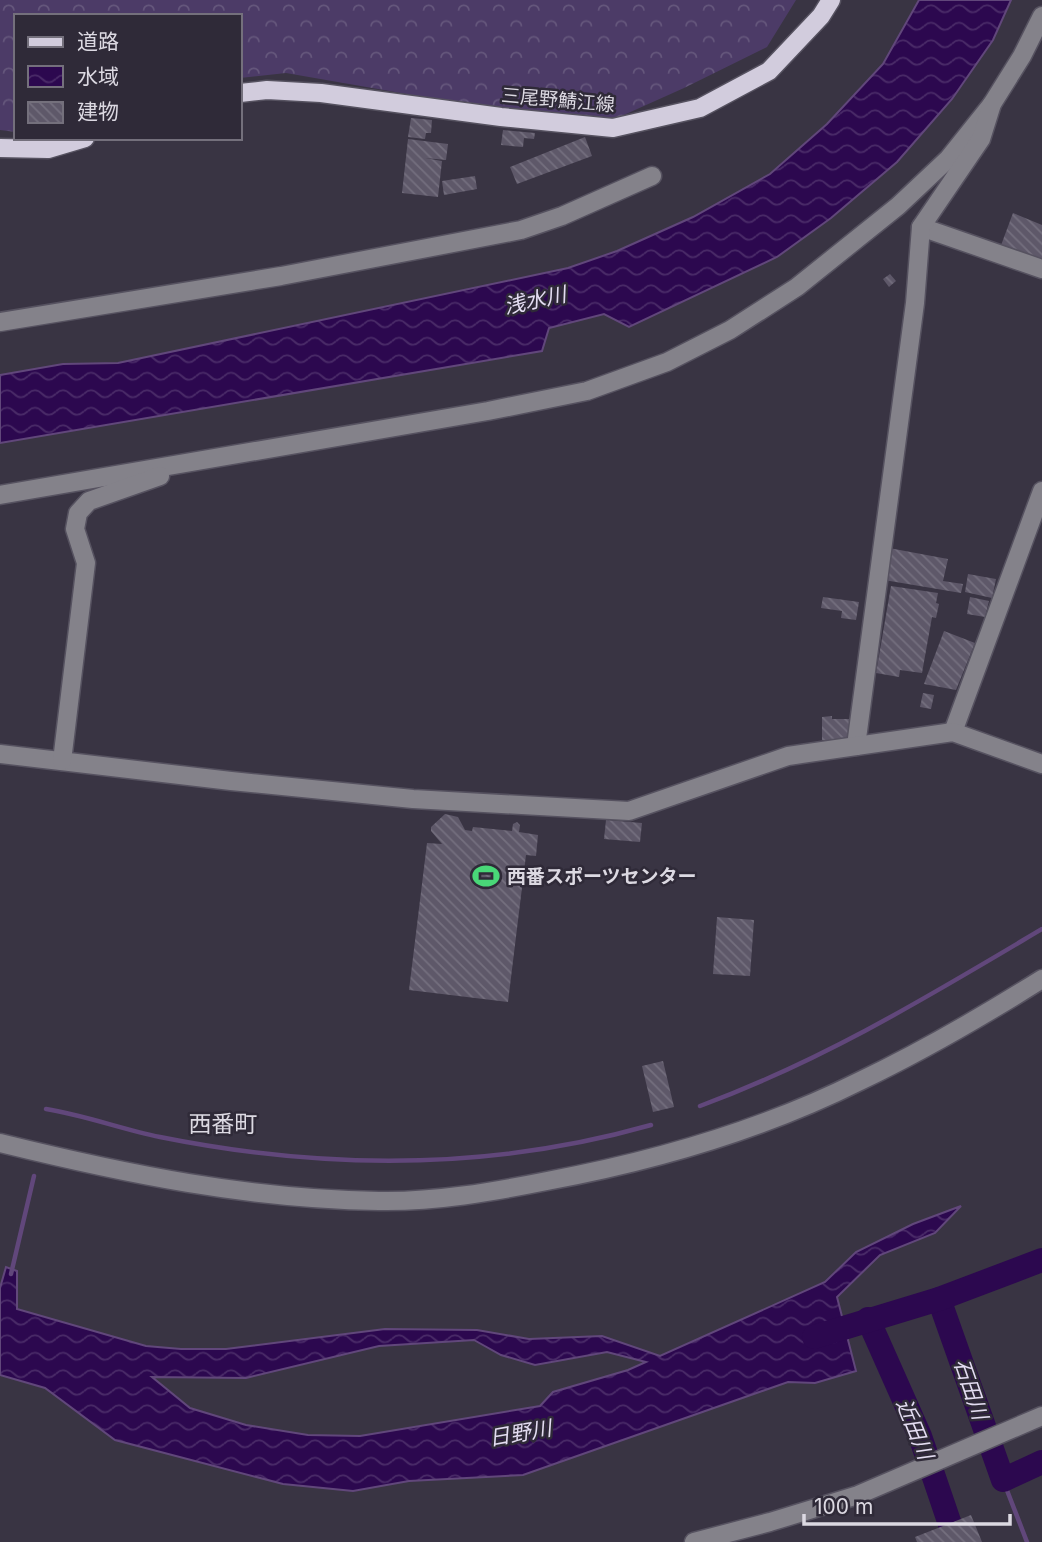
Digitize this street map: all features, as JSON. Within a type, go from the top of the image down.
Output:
[{"type":"main road","name":"三尾野鯖江線","points":[[242,93],[267,90],[320,93],[501,117],[613,128],[700,108],[769,71],[821,16],[831,0]]},
{"type":"main road","points":[[0,148],[48,149],[78,140]]},
{"type":"street","points":[[0,495],[488,411],[587,391],[667,362],[730,330],[797,287],[898,206],[948,159],[992,104],[1022,56],[1042,16]]},
{"type":"street","points":[[856,746],[915,303],[922,227],[981,139],[992,104]]},
{"type":"street","points":[[0,323],[281,276],[522,230],[562,216],[652,176]]},
{"type":"street","points":[[922,227],[1042,269]]},
{"type":"street","points":[[62,761],[86,563],[75,529],[78,513],[89,501],[160,476],[185,463]]},
{"type":"street","points":[[953,732],[1042,491]]},
{"type":"street","points":[[0,754],[413,799],[629,811],[788,756],[953,732],[1042,764]]},
{"type":"street","points":[[0,1143],[127,1173],[189,1184],[306,1198],[382,1201],[483,1193],[608,1170],[699,1144],[779,1116],[892,1065],[1042,979]]},
{"type":"street","points":[[694,1542],[845,1499],[978,1446],[1042,1416]]},
{"type":"green space","points":[[0,0],[796,0],[767,47],[597,127],[286,73],[242,78],[242,14],[14,14],[14,132],[0,130]]},
{"type":"water","name":"浅水川","points":[[919,0],[1011,0],[993,40],[952,99],[897,162],[831,218],[777,257],[629,327],[604,314],[549,328],[542,351],[0,443],[0,375],[63,364],[118,363],[568,268],[617,251],[693,217],[770,174],[827,124],[883,64]]},
{"type":"water","points":[[961,1206],[935,1233],[880,1255],[837,1297],[856,1371],[815,1383],[788,1382],[523,1475],[409,1481],[353,1491],[283,1484],[115,1440],[45,1388],[0,1375],[0,1288],[6,1267],[17,1271],[17,1309],[146,1346],[226,1349],[385,1329],[477,1330],[529,1339],[602,1336],[660,1356],[825,1282],[856,1252],[913,1224]],"holes":[[[474,1340],[501,1355],[535,1365],[607,1352],[646,1362],[553,1392],[540,1406],[360,1436],[308,1435],[246,1425],[190,1408],[152,1377],[246,1378],[379,1346]]]},
{"type":"building","points":[[411,118],[432,120],[431,133],[426,133],[425,139],[408,137]]},
{"type":"building","points":[[503,130],[535,133],[534,139],[524,138],[523,147],[501,145]]},
{"type":"building","points":[[585,137],[592,156],[517,184],[510,167]]},
{"type":"building","points":[[408,139],[448,144],[446,160],[425,158],[442,161],[438,197],[402,193]]},
{"type":"building","points":[[475,176],[477,189],[444,195],[442,181]]},
{"type":"building","points":[[1013,213],[1042,225],[1042,264],[1000,248]]},
{"type":"building","points":[[890,274],[896,281],[889,287],[883,279]]},
{"type":"building","points":[[889,548],[948,559],[943,581],[963,584],[961,593],[884,580]]},
{"type":"building","points":[[968,574],[996,579],[992,598],[965,592]]},
{"type":"building","points":[[891,586],[938,593],[936,603],[939,604],[936,618],[932,617],[922,673],[900,670],[899,677],[876,673]]},
{"type":"building","points":[[823,597],[859,602],[856,620],[841,618],[842,611],[821,608]]},
{"type":"building","points":[[970,597],[989,601],[985,617],[967,614]]},
{"type":"building","points":[[944,631],[975,643],[956,690],[924,684]]},
{"type":"building","points":[[923,693],[934,695],[931,709],[920,707]]},
{"type":"building","points":[[832,716],[832,719],[850,719],[850,740],[822,740],[822,717]]},
{"type":"building","points":[[445,814],[458,817],[465,830],[472,831],[473,827],[512,831],[513,824],[517,822],[520,825],[519,832],[538,835],[536,856],[526,855],[508,1002],[409,990],[427,843],[442,844],[431,831],[431,827]]},
{"type":"building","points":[[606,820],[642,823],[640,842],[604,839]]},
{"type":"building","points":[[717,917],[754,920],[750,976],[713,974]]},
{"type":"building","points":[[663,1061],[674,1107],[653,1112],[642,1066]]},
{"type":"building","points":[[971,1515],[982,1542],[917,1542],[915,1537]]},
{"type":"waterway","points":[[700,1106],[746,1088],[833,1047],[917,1002],[1042,929]]},
{"type":"waterway","points":[[46,1109],[160,1137],[222,1148],[345,1160],[468,1158],[529,1151],[651,1125]]},
{"type":"waterway","points":[[11,1274],[34,1176]]},
{"type":"waterway","name":"日野川","points":[[814,1337],[939,1299],[1042,1260]]},
{"type":"waterway","name":"石田川","points":[[939,1299],[1003,1480],[1042,1462]]},
{"type":"waterway","name":"近田川","points":[[868,1319],[920,1436],[956,1542]]},
{"type":"waterway","points":[[1003,1480],[1027,1542]]},
{"type":"place","name":"西番スポーツセンター","points":[[486,876]]},
{"type":"district","name":"西番町","points":[[223,1124]]}]
